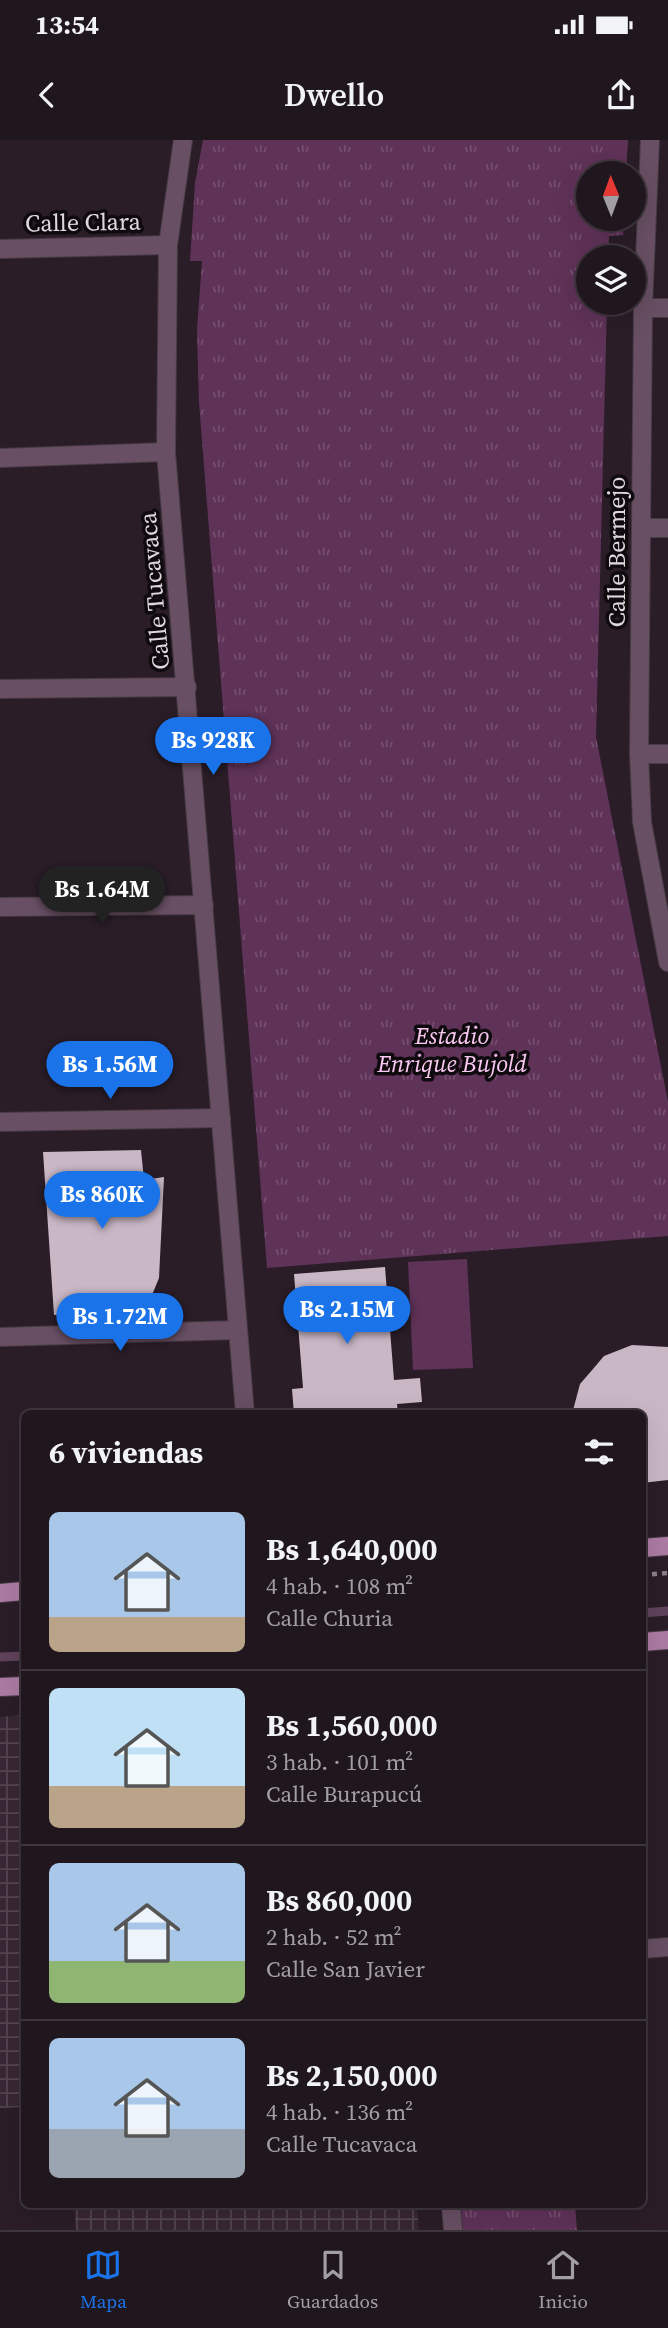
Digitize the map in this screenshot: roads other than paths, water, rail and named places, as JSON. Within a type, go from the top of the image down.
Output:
[{"type":"main road","points":[[646,1548],[668,1546]]},
{"type":"main road","points":[[0,1593],[21,1591]]},
{"type":"main road","points":[[646,1642],[668,1640]]},
{"type":"main road","points":[[0,1687],[21,1686]]},
{"type":"street","name":"Calle Tucavaca","points":[[183,140],[168,245],[166,452],[245,1410]]},
{"type":"street","name":"Calle Bermejo","points":[[646,245],[650,140]]},
{"type":"street","name":"Calle Clara","points":[[0,249],[168,245]]},
{"type":"street","points":[[646,308],[668,308]]},
{"type":"street","name":"Calle Bermejo","points":[[643,315],[639,754],[642,822],[668,962]]},
{"type":"street","points":[[0,457],[166,452]]},
{"type":"street","points":[[641,528],[668,528]]},
{"type":"street","points":[[0,689],[187,687]]},
{"type":"street","points":[[639,754],[668,754]]},
{"type":"street","points":[[0,908],[204,905]]},
{"type":"street","points":[[0,1122],[221,1118]]},
{"type":"street","points":[[0,1337],[238,1330]]},
{"type":"street","points":[[646,1949],[668,1947]]},
{"type":"street","points":[[451,2208],[453,2230]]},
{"type":"waterway","points":[[646,1613],[668,1611]]},
{"type":"waterway","points":[[0,1657],[21,1656]]},
{"type":"park label","name":"Estadio Enrique Bujold","points":[[452,1049]]}]
